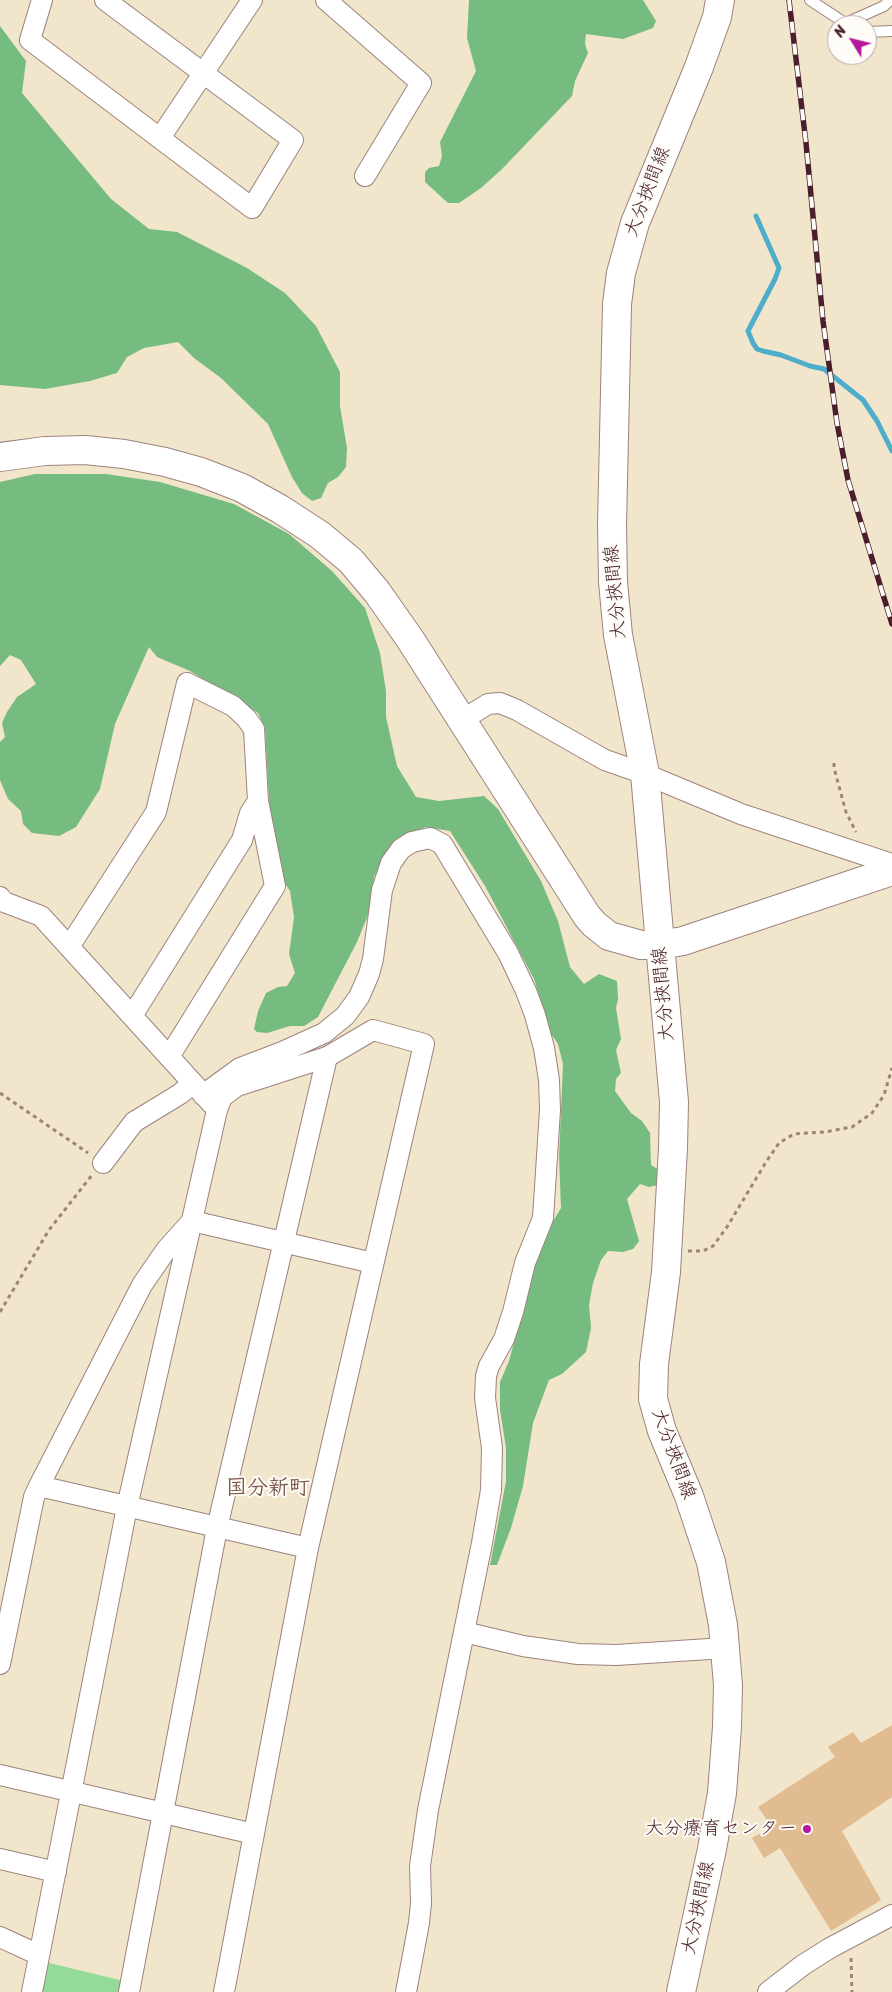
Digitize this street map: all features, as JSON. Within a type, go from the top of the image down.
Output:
[{"type":"main road","name":"大分挾間線","points":[[681,1992],[722,1793],[728,1707],[726,1648],[717,1590],[710,1562],[689,1496],[662,1431],[653,1399],[653,1372],[667,1248],[674,1118],[645,774],[618,634],[613,582],[612,525],[619,288],[625,258],[635,223],[699,67],[717,17],[720,0]]},
{"type":"main road","points":[[0,457],[28,452],[62,450],[104,452],[165,462],[242,488],[280,509],[320,535],[351,561],[366,577],[410,638],[594,924],[609,936],[620,941],[641,945],[660,945],[692,938],[892,871]]},
{"type":"street","points":[[42,0],[30,40],[252,208],[293,140],[105,0]]},
{"type":"street","points":[[160,138],[252,0]]},
{"type":"street","points":[[326,0],[421,83],[365,176]]},
{"type":"street","points":[[70,947],[156,812],[187,682],[233,706],[246,718],[254,729],[258,801],[275,886],[169,1057]]},
{"type":"street","points":[[462,720],[488,704],[500,703],[517,710],[605,760],[645,774],[741,814],[892,864]]},
{"type":"street","points":[[132,1016],[242,840],[250,813],[258,801]]},
{"type":"street","points":[[103,1163],[134,1122],[180,1094],[198,1089],[240,1068],[282,1052],[324,1032],[345,1016],[359,997],[369,974],[373,959],[382,890],[391,863],[400,849],[421,839],[434,839],[442,844],[498,938],[526,991],[542,1040],[550,1094],[546,1199],[543,1218],[525,1263],[504,1339],[489,1366],[486,1376],[485,1398],[492,1448],[492,1471],[482,1543],[428,1810],[420,1866],[422,1903],[406,1992]]},
{"type":"street","points":[[0,897],[4,902],[41,916],[217,1110]]},
{"type":"street","points":[[32,1992],[127,1507],[217,1110],[222,1097],[238,1086],[327,1057],[373,1030],[424,1044],[308,1548],[224,1992]]},
{"type":"street","points":[[129,1992],[218,1528],[327,1057]]},
{"type":"street","points":[[192,1222],[374,1264]]},
{"type":"street","points":[[0,1664],[2,1642],[34,1497],[142,1285],[166,1250],[192,1222]]},
{"type":"street","points":[[39,1486],[308,1548]]},
{"type":"street","points":[[464,1632],[523,1646],[578,1654],[616,1655],[726,1648]]},
{"type":"street","points":[[0,1775],[254,1834]]},
{"type":"street","points":[[0,1858],[56,1872]]},
{"type":"street","points":[[768,1992],[803,1965],[849,1937],[892,1915]]},
{"type":"street","points":[[0,1937],[39,1955]]},
{"type":"lane","points":[[810,0],[833,15]]},
{"type":"lane","points":[[866,15],[884,6],[890,0]]},
{"type":"lane","points":[[877,32],[892,31]]},
{"type":"path","points":[[834,763],[846,812],[856,834],[858,853]]},
{"type":"path","points":[[667,1248],[697,1252],[708,1250],[727,1228],[779,1143],[794,1134],[832,1132],[852,1127],[880,1103],[887,1089],[892,1068]]},
{"type":"path","points":[[0,1093],[103,1163],[79,1189],[49,1230],[0,1312]]},
{"type":"path","points":[[849,1937],[851,1944],[852,1992]]},
{"type":"green space","points":[[469,0],[643,0],[656,21],[653,28],[623,39],[586,34],[585,44],[588,53],[575,81],[572,96],[502,169],[481,188],[459,203],[448,203],[425,182],[425,172],[429,168],[439,166],[442,156],[440,142],[476,71],[467,38]]},
{"type":"green space","points":[[0,26],[26,61],[22,93],[111,199],[149,229],[177,232],[247,268],[285,293],[316,326],[340,372],[340,406],[347,448],[346,467],[338,477],[328,483],[321,498],[312,501],[302,493],[292,477],[268,424],[221,378],[194,358],[178,342],[144,348],[127,357],[117,373],[90,381],[45,389],[0,385]]},
{"type":"green space","points":[[35,474],[106,474],[160,482],[234,504],[289,534],[332,571],[365,608],[380,653],[386,691],[386,717],[397,766],[416,797],[439,801],[484,796],[498,809],[541,881],[558,921],[570,967],[584,984],[599,974],[617,981],[618,999],[616,1008],[621,1039],[616,1050],[621,1073],[616,1079],[615,1091],[631,1113],[642,1121],[650,1133],[651,1165],[659,1170],[658,1185],[649,1187],[640,1184],[627,1199],[639,1241],[633,1249],[623,1252],[608,1251],[601,1260],[593,1283],[589,1305],[591,1328],[586,1352],[562,1374],[549,1380],[533,1423],[523,1486],[511,1528],[497,1565],[490,1565],[506,1481],[506,1448],[500,1410],[500,1382],[509,1361],[541,1241],[561,1208],[559,1157],[563,1064],[558,1044],[551,1034],[534,979],[485,886],[450,831],[425,827],[386,854],[374,877],[372,905],[357,942],[318,1017],[304,1026],[290,1026],[267,1033],[257,1032],[254,1029],[258,1011],[266,993],[278,987],[287,986],[295,973],[289,954],[294,917],[290,891],[279,874],[271,835],[265,728],[258,713],[190,671],[157,657],[149,647],[115,724],[100,789],[76,827],[59,836],[32,833],[23,824],[21,811],[8,799],[0,780],[0,742],[5,737],[2,723],[7,712],[17,697],[36,684],[21,660],[10,655],[0,666],[0,482]]},
{"type":"green space","points":[[45,1962],[124,1981],[122,1992],[40,1992]]},
{"type":"building","name":"大分療育センター","points":[[892,1725],[892,1797],[842,1831],[881,1900],[831,1931],[780,1848],[764,1858],[752,1838],[772,1827],[758,1807],[835,1757],[828,1747],[853,1732],[861,1743]]},
{"type":"waterway","points":[[756,216],[779,268],[748,331],[753,343],[757,349],[824,369],[863,400],[877,421],[892,451]]},
{"type":"railway","points":[[789,0],[806,143],[823,321],[837,423],[848,480],[892,624]]},
{"type":"place","name":"大分療育センター","points":[[807,1829]]},
{"type":"district","name":"国分新町","points":[[268,1489]]}]
